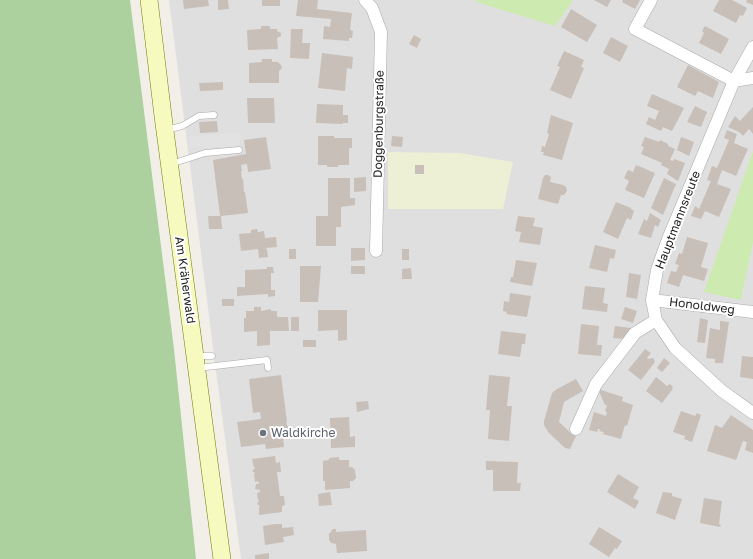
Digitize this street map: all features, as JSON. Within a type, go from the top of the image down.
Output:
[{"type":"main road","name":"Am Kräherwald","points":[[149,0],[169,164],[201,360],[222,559]]},
{"type":"street","name":"Doggenburgstraße","points":[[365,0],[372,8],[381,32],[376,251]]},
{"type":"street","points":[[651,0],[635,29],[734,81],[753,78]]},
{"type":"street","name":"Hauptmannsreute","points":[[753,47],[734,81],[668,239],[657,270],[652,300],[656,320],[675,348],[722,391],[753,413]]},
{"type":"street","name":"Honoldweg","points":[[652,300],[753,312]]},
{"type":"street","points":[[576,429],[596,384],[635,333],[656,320]]},
{"type":"lane","points":[[165,131],[182,126],[199,116],[214,115]]},
{"type":"lane","points":[[169,164],[205,153],[239,150]]},
{"type":"lane","points":[[201,360],[267,360],[268,368]]},
{"type":"shaded area","points":[[169,0],[753,0],[753,559],[241,559]]},
{"type":"shaded area","points":[[239,133],[240,146],[189,148],[189,136]]},
{"type":"green space","points":[[0,0],[130,0],[174,349],[196,559],[0,559]]},
{"type":"green space","points":[[478,0],[573,0],[555,26],[476,2]]},
{"type":"green space","points":[[753,151],[753,242],[741,300],[704,292]]},
{"type":"green space","points":[[388,152],[459,153],[513,162],[503,209],[388,209]]},
{"type":"building","points":[[183,0],[208,0],[209,6],[184,9]]},
{"type":"building","points":[[218,0],[228,0],[229,9],[218,10]]},
{"type":"building","points":[[262,0],[280,0],[280,6],[262,6]]},
{"type":"building","points":[[298,0],[318,0],[317,9],[352,13],[350,30],[353,31],[352,38],[349,38],[349,41],[323,39],[324,26],[330,27],[331,19],[296,16]]},
{"type":"building","points":[[594,0],[611,0],[607,7]]},
{"type":"building","points":[[623,0],[640,0],[635,9],[622,2]]},
{"type":"building","points":[[719,0],[732,0],[747,8],[743,16],[740,15],[736,23],[713,11]]},
{"type":"building","points":[[747,0],[753,0],[753,5],[746,2]]},
{"type":"building","points":[[571,9],[597,25],[587,42],[561,27]]},
{"type":"building","points":[[261,26],[270,26],[270,29],[277,29],[277,31],[281,33],[281,36],[277,38],[278,49],[248,50],[247,30],[261,29]]},
{"type":"building","points":[[705,26],[729,39],[721,54],[699,43],[704,33],[702,31]]},
{"type":"building","points":[[291,29],[303,29],[302,43],[310,43],[309,59],[290,58]]},
{"type":"building","points":[[414,35],[421,39],[417,48],[409,44]]},
{"type":"building","points":[[611,37],[628,46],[620,62],[603,53]]},
{"type":"building","points":[[564,51],[584,60],[581,67],[584,68],[571,99],[550,90],[560,67],[557,66]]},
{"type":"building","points":[[322,53],[353,57],[352,69],[347,68],[345,91],[318,88]]},
{"type":"building","points":[[262,59],[272,59],[272,62],[278,62],[281,65],[282,68],[279,71],[279,83],[249,83],[249,63],[262,62]]},
{"type":"building","points":[[688,65],[719,82],[713,98],[698,91],[695,96],[677,87]]},
{"type":"building","points":[[223,82],[223,90],[200,91],[199,83]]},
{"type":"building","points":[[652,94],[684,108],[672,131],[663,127],[661,131],[646,124],[649,117],[655,120],[659,111],[647,106]]},
{"type":"building","points":[[247,98],[274,98],[275,123],[248,123]]},
{"type":"building","points":[[317,104],[343,105],[343,115],[348,115],[348,123],[316,123]]},
{"type":"building","points":[[695,106],[707,112],[701,127],[687,122]]},
{"type":"building","points":[[753,107],[753,134],[749,129],[743,136],[739,132],[728,127],[735,116],[740,121]]},
{"type":"building","points":[[551,115],[573,123],[562,160],[543,155],[544,152],[541,152],[542,146],[545,147],[549,134],[547,133]]},
{"type":"building","points":[[217,121],[218,132],[200,133],[199,122]]},
{"type":"building","points":[[727,130],[737,134],[734,143],[748,149],[736,176],[722,170],[717,184],[731,189],[719,217],[705,211],[701,219],[691,216],[695,206],[699,209],[711,181],[707,180],[712,166],[717,168],[729,140],[724,138]]},
{"type":"building","points":[[318,136],[352,138],[352,148],[349,148],[349,165],[327,167],[327,165],[318,165]]},
{"type":"building","points":[[392,136],[403,137],[402,147],[391,146]]},
{"type":"building","points":[[266,137],[271,169],[248,172],[247,164],[241,165],[248,213],[221,216],[222,229],[209,229],[208,216],[220,216],[213,160],[246,154],[244,140]]},
{"type":"building","points":[[645,137],[659,142],[660,140],[675,149],[670,160],[673,161],[674,159],[685,163],[678,181],[667,174],[669,169],[661,165],[662,163],[641,154],[644,147],[641,146]]},
{"type":"building","points":[[681,137],[694,142],[689,156],[677,150]]},
{"type":"building","points":[[415,165],[424,165],[424,174],[415,174]]},
{"type":"building","points":[[636,165],[655,173],[644,198],[625,190],[629,181],[624,178],[628,170],[633,172]]},
{"type":"building","points":[[545,175],[551,177],[550,182],[566,187],[567,191],[564,195],[561,195],[558,204],[538,199]]},
{"type":"building","points":[[366,177],[366,191],[354,192],[354,178]]},
{"type":"building","points":[[328,178],[350,178],[350,198],[355,198],[355,205],[341,207],[341,227],[336,227],[336,246],[316,246],[316,216],[328,216]]},
{"type":"building","points":[[664,178],[676,184],[663,215],[651,208]]},
{"type":"building","points":[[616,202],[631,208],[634,211],[631,220],[627,218],[618,239],[603,232]]},
{"type":"building","points":[[650,213],[661,220],[658,227],[655,225],[651,238],[638,234],[644,219],[647,221]]},
{"type":"building","points":[[518,216],[535,218],[533,226],[543,228],[540,245],[519,242],[521,232],[515,231]]},
{"type":"building","points":[[257,229],[258,232],[264,231],[265,238],[276,237],[277,247],[265,248],[267,249],[268,257],[259,258],[258,249],[241,251],[239,234],[251,233],[251,230]]},
{"type":"building","points":[[687,237],[708,243],[701,267],[708,269],[704,281],[683,275],[679,287],[667,283],[671,271],[676,272],[679,265],[675,264],[679,253],[682,254]]},
{"type":"building","points":[[595,245],[616,250],[614,259],[610,258],[607,272],[589,268]]},
{"type":"building","points":[[351,248],[365,248],[365,260],[351,261]]},
{"type":"building","points":[[289,249],[296,249],[296,259],[289,259]]},
{"type":"building","points":[[402,249],[409,249],[409,260],[402,260]]},
{"type":"building","points":[[516,260],[537,263],[532,286],[510,282],[511,277],[513,277]]},
{"type":"building","points":[[300,266],[321,266],[318,302],[300,302]]},
{"type":"building","points":[[351,266],[365,266],[365,274],[351,274]]},
{"type":"building","points":[[267,267],[273,267],[274,273],[271,273],[271,290],[275,290],[275,296],[268,297],[268,294],[237,296],[237,287],[245,287],[245,270],[267,269]]},
{"type":"building","points":[[411,268],[412,279],[402,279],[402,269]]},
{"type":"building","points":[[629,273],[641,275],[637,299],[626,297]]},
{"type":"building","points":[[585,286],[605,288],[603,303],[608,304],[607,312],[582,309]]},
{"type":"building","points":[[510,293],[531,296],[527,317],[506,314],[507,312],[503,311],[504,301],[509,302]]},
{"type":"building","points":[[222,299],[234,299],[234,306],[222,306]]},
{"type":"building","points":[[254,307],[261,307],[261,311],[271,309],[271,311],[277,311],[277,317],[288,317],[289,331],[270,331],[270,345],[257,346],[257,331],[244,332],[244,318],[246,318],[246,311],[254,311]]},
{"type":"building","points":[[625,307],[637,311],[633,323],[621,319]]},
{"type":"building","points":[[318,310],[347,310],[347,340],[338,341],[338,330],[318,331]]},
{"type":"building","points":[[291,317],[299,317],[299,331],[291,331]]},
{"type":"building","points":[[700,318],[708,320],[705,343],[697,342]]},
{"type":"building","points":[[720,321],[729,322],[723,363],[715,363],[715,359],[706,358],[710,328],[720,330]]},
{"type":"building","points":[[581,324],[599,326],[597,345],[602,345],[601,356],[578,354]]},
{"type":"building","points":[[615,326],[631,328],[625,339],[613,338]]},
{"type":"building","points":[[501,331],[526,334],[525,344],[522,344],[520,357],[498,354]]},
{"type":"building","points":[[303,340],[316,340],[316,347],[303,347]]},
{"type":"building","points":[[645,349],[651,353],[647,358],[653,358],[655,362],[641,380],[628,370]]},
{"type":"building","points":[[742,356],[753,357],[753,379],[740,377]]},
{"type":"building","points":[[664,358],[670,363],[662,372],[657,368]]},
{"type":"building","points":[[281,375],[286,423],[289,429],[287,433],[283,435],[284,447],[266,449],[265,444],[241,447],[237,422],[261,419],[260,412],[253,413],[249,379]]},
{"type":"building","points":[[489,375],[510,377],[507,406],[512,406],[509,441],[488,439],[490,410],[486,410]]},
{"type":"building","points":[[656,377],[667,386],[670,384],[673,387],[662,403],[646,391]]},
{"type":"building","points":[[576,379],[583,391],[564,402],[559,422],[576,436],[570,449],[565,448],[548,432],[544,425],[544,421],[552,393]]},
{"type":"building","points":[[598,389],[623,397],[622,401],[633,405],[627,426],[625,425],[621,439],[603,434],[604,432],[599,431],[600,429],[598,429],[597,432],[589,430],[594,412],[606,416],[607,412],[605,411],[607,405],[605,405]]},
{"type":"building","points":[[368,401],[369,409],[357,412],[356,402]]},
{"type":"building","points":[[681,411],[695,416],[697,413],[701,415],[692,442],[684,439],[685,436],[673,432]]},
{"type":"building","points":[[731,415],[753,430],[753,453],[745,450],[747,442],[743,441],[736,460],[707,451],[715,425],[722,428]]},
{"type":"building","points":[[349,417],[350,437],[355,436],[355,447],[331,448],[330,418]]},
{"type":"building","points":[[275,456],[276,463],[280,462],[281,472],[277,472],[280,496],[284,496],[285,505],[282,506],[282,512],[259,515],[260,506],[257,504],[259,501],[257,493],[260,492],[260,490],[255,489],[256,484],[259,484],[258,481],[255,482],[255,473],[252,471],[255,468],[252,459]]},
{"type":"building","points":[[339,457],[339,460],[349,460],[349,467],[352,467],[355,470],[356,478],[353,481],[350,481],[350,488],[325,490],[325,481],[323,481],[323,461],[329,460],[329,458]]},
{"type":"building","points":[[486,461],[518,462],[517,483],[521,483],[520,491],[493,491],[493,470],[486,470]]},
{"type":"building","points":[[618,474],[639,487],[633,498],[639,501],[635,509],[607,492]]},
{"type":"building","points":[[330,492],[332,505],[319,506],[318,494]]},
{"type":"building","points":[[663,492],[672,493],[672,496],[682,499],[675,520],[656,513]]},
{"type":"building","points":[[704,498],[722,501],[719,524],[721,525],[720,527],[700,523]]},
{"type":"building","points":[[282,524],[282,528],[293,527],[294,535],[283,537],[284,542],[265,545],[263,526]]},
{"type":"building","points":[[599,527],[622,541],[609,557],[589,544]]},
{"type":"building","points":[[333,529],[336,529],[336,532],[366,530],[367,551],[337,553],[336,544],[331,543],[329,540],[329,534]]},
{"type":"building","points":[[269,553],[269,559],[255,559],[255,555]]},
{"type":"place","name":"Waldkirche","points":[[263,433]]}]
